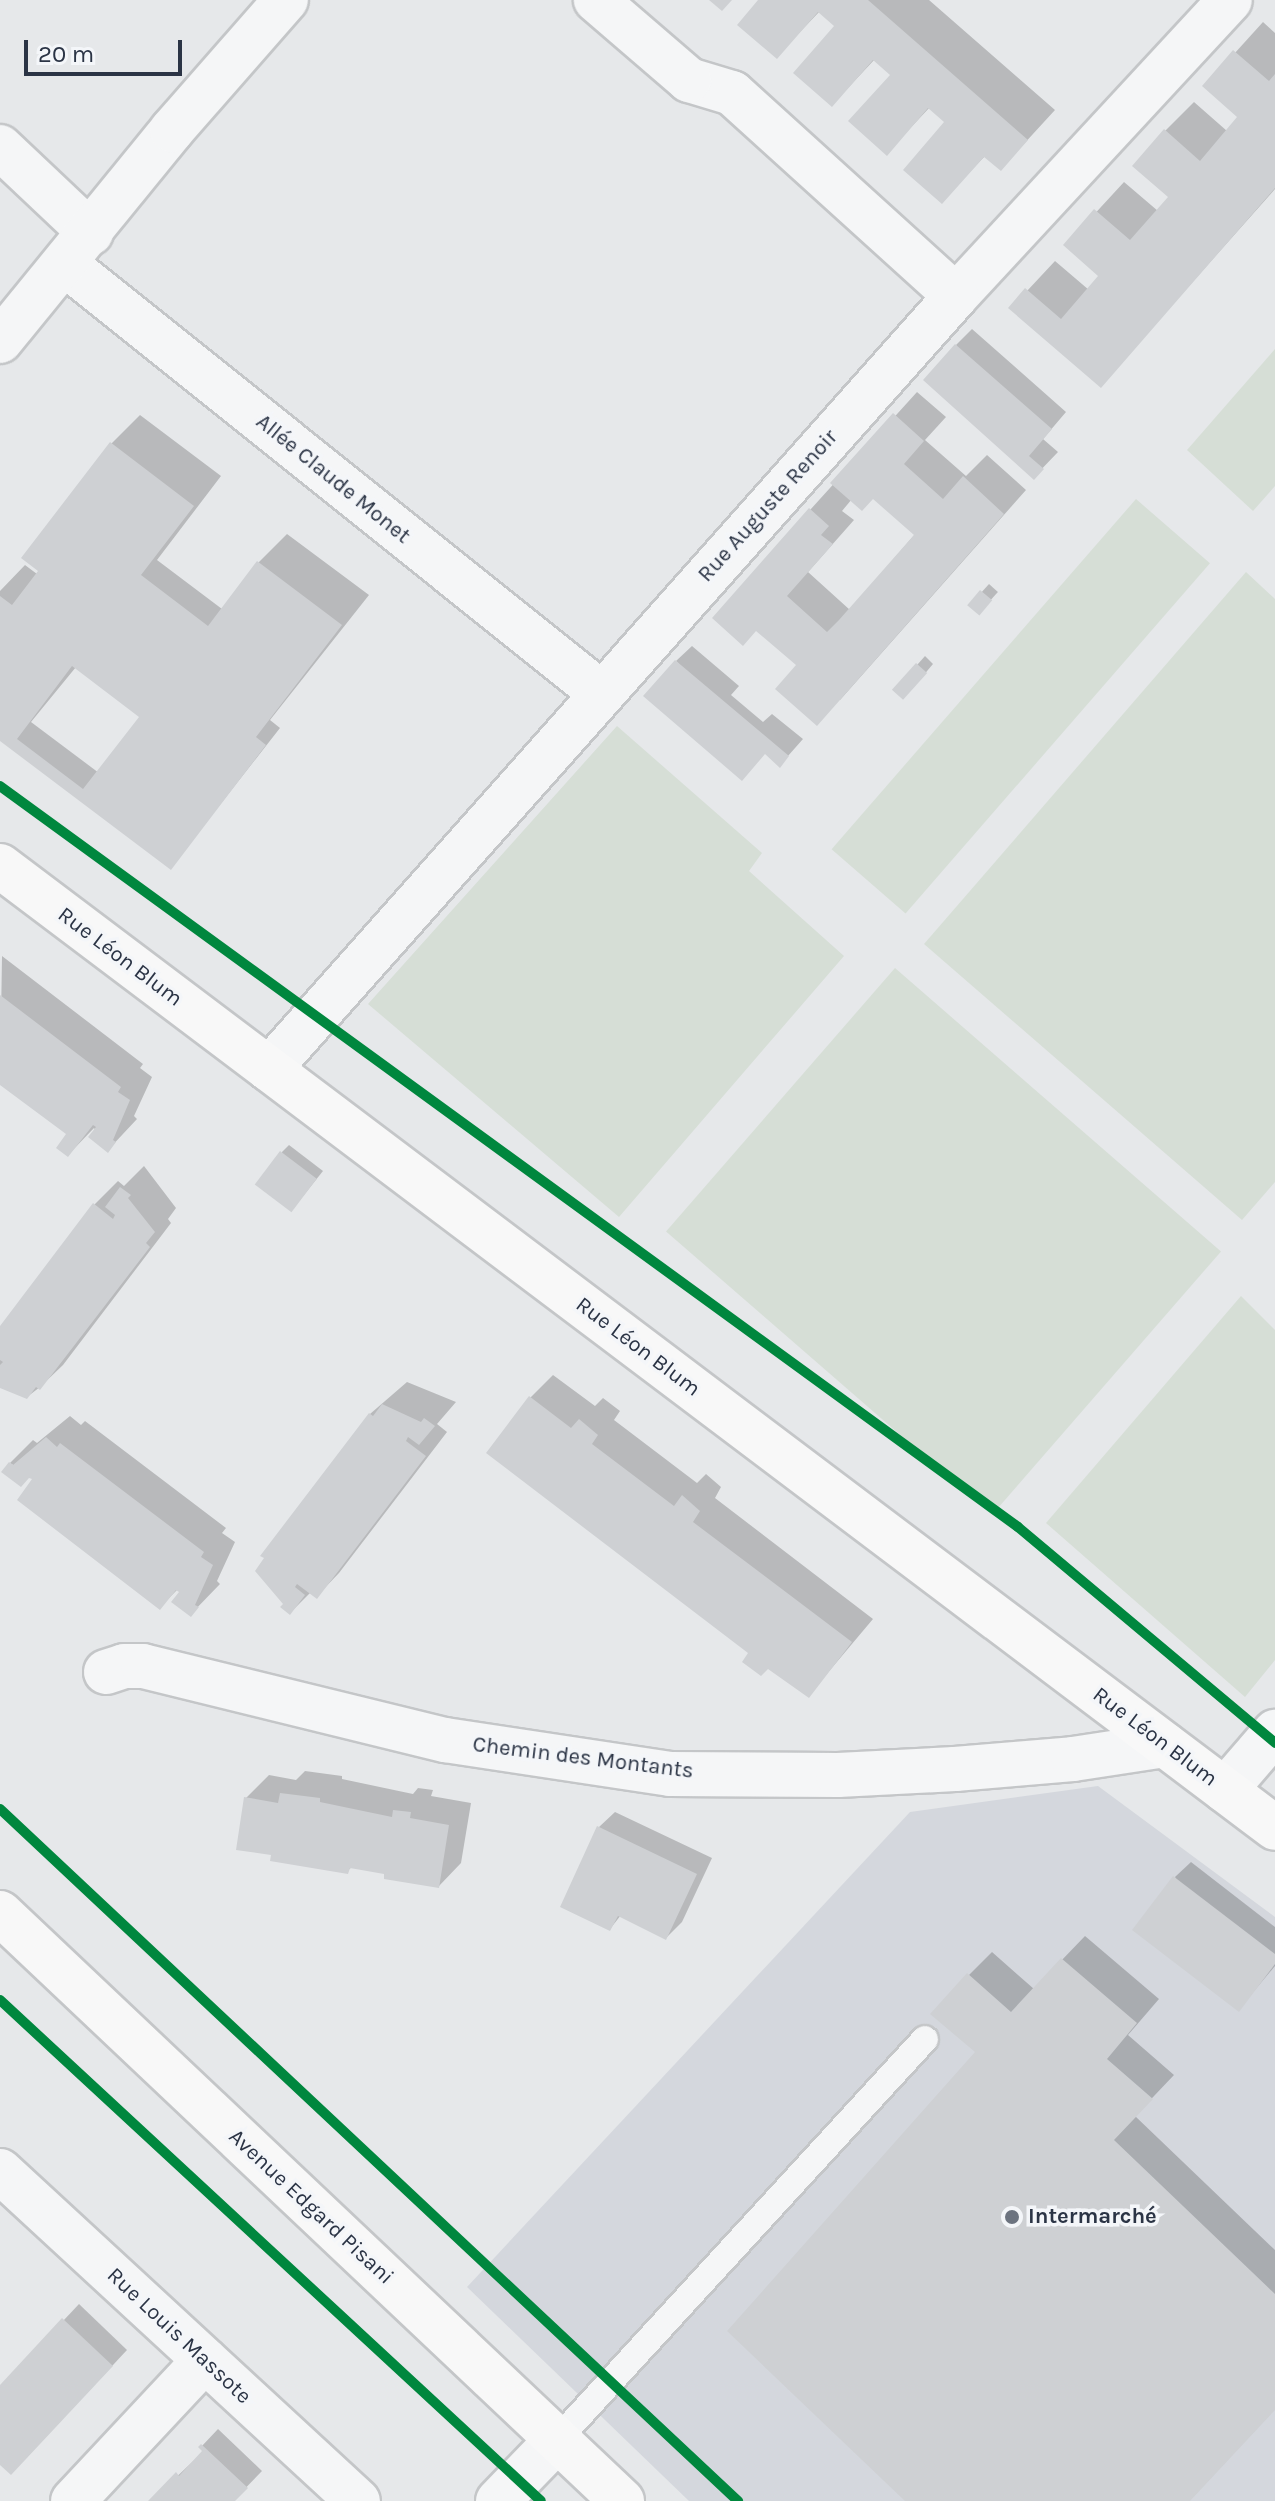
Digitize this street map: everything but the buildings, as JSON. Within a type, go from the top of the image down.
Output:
[{"type":"street","points":[[0,341],[172,130],[286,0]]},
{"type":"street","points":[[596,0],[689,80],[732,93],[956,296]]},
{"type":"street","name":"Rue Auguste Renoir","points":[[269,1069],[956,296],[1230,0]]},
{"type":"street","name":"Allée Claude Monet","points":[[0,147],[78,249],[601,693]]},
{"type":"street","name":"Rue Léon Blum","points":[[0,866],[1275,1828]]},
{"type":"street","name":"Chemin des Montants","points":[[106,1672],[124,1666],[143,1666],[445,1740],[670,1774],[838,1775],[955,1769],[1073,1759],[1165,1745]]},
{"type":"street","points":[[1225,1790],[1275,1732]]},
{"type":"street","name":"Avenue Edgard Pisani","points":[[0,1913],[622,2501]]},
{"type":"street","name":"Rue Louis Massote","points":[[0,2171],[358,2501]]},
{"type":"street","points":[[73,2501],[205,2360]]},
{"type":"street","points":[[498,2501],[557,2440]]},
{"type":"lane","points":[[557,2440],[925,2039]]},
{"type":"shaded area","points":[[1275,349],[1275,486],[1253,511],[1187,450]]},
{"type":"shaded area","points":[[1136,499],[1210,563],[906,913],[832,849]]},
{"type":"shaded area","points":[[1246,572],[1275,599],[1275,1182],[1242,1220],[924,944]]},
{"type":"shaded area","points":[[617,726],[762,853],[749,871],[844,956],[619,1217],[368,1004]]},
{"type":"shaded area","points":[[895,968],[1221,1251],[992,1515],[666,1231]]},
{"type":"shaded area","points":[[1241,1296],[1275,1330],[1275,1660],[1245,1697],[1046,1523]]},
{"type":"shaded area","points":[[1098,1786],[1275,1917],[1275,2501],[689,2501],[467,2287],[910,1812]]},
{"type":"cycle path","points":[[0,786],[1018,1527],[1275,1743]]},
{"type":"cycle path","points":[[0,1809],[738,2501]]},
{"type":"cycle path","points":[[0,2000],[541,2501]]},
{"type":"place","name":"Intermarché","points":[[1012,2217]]}]
